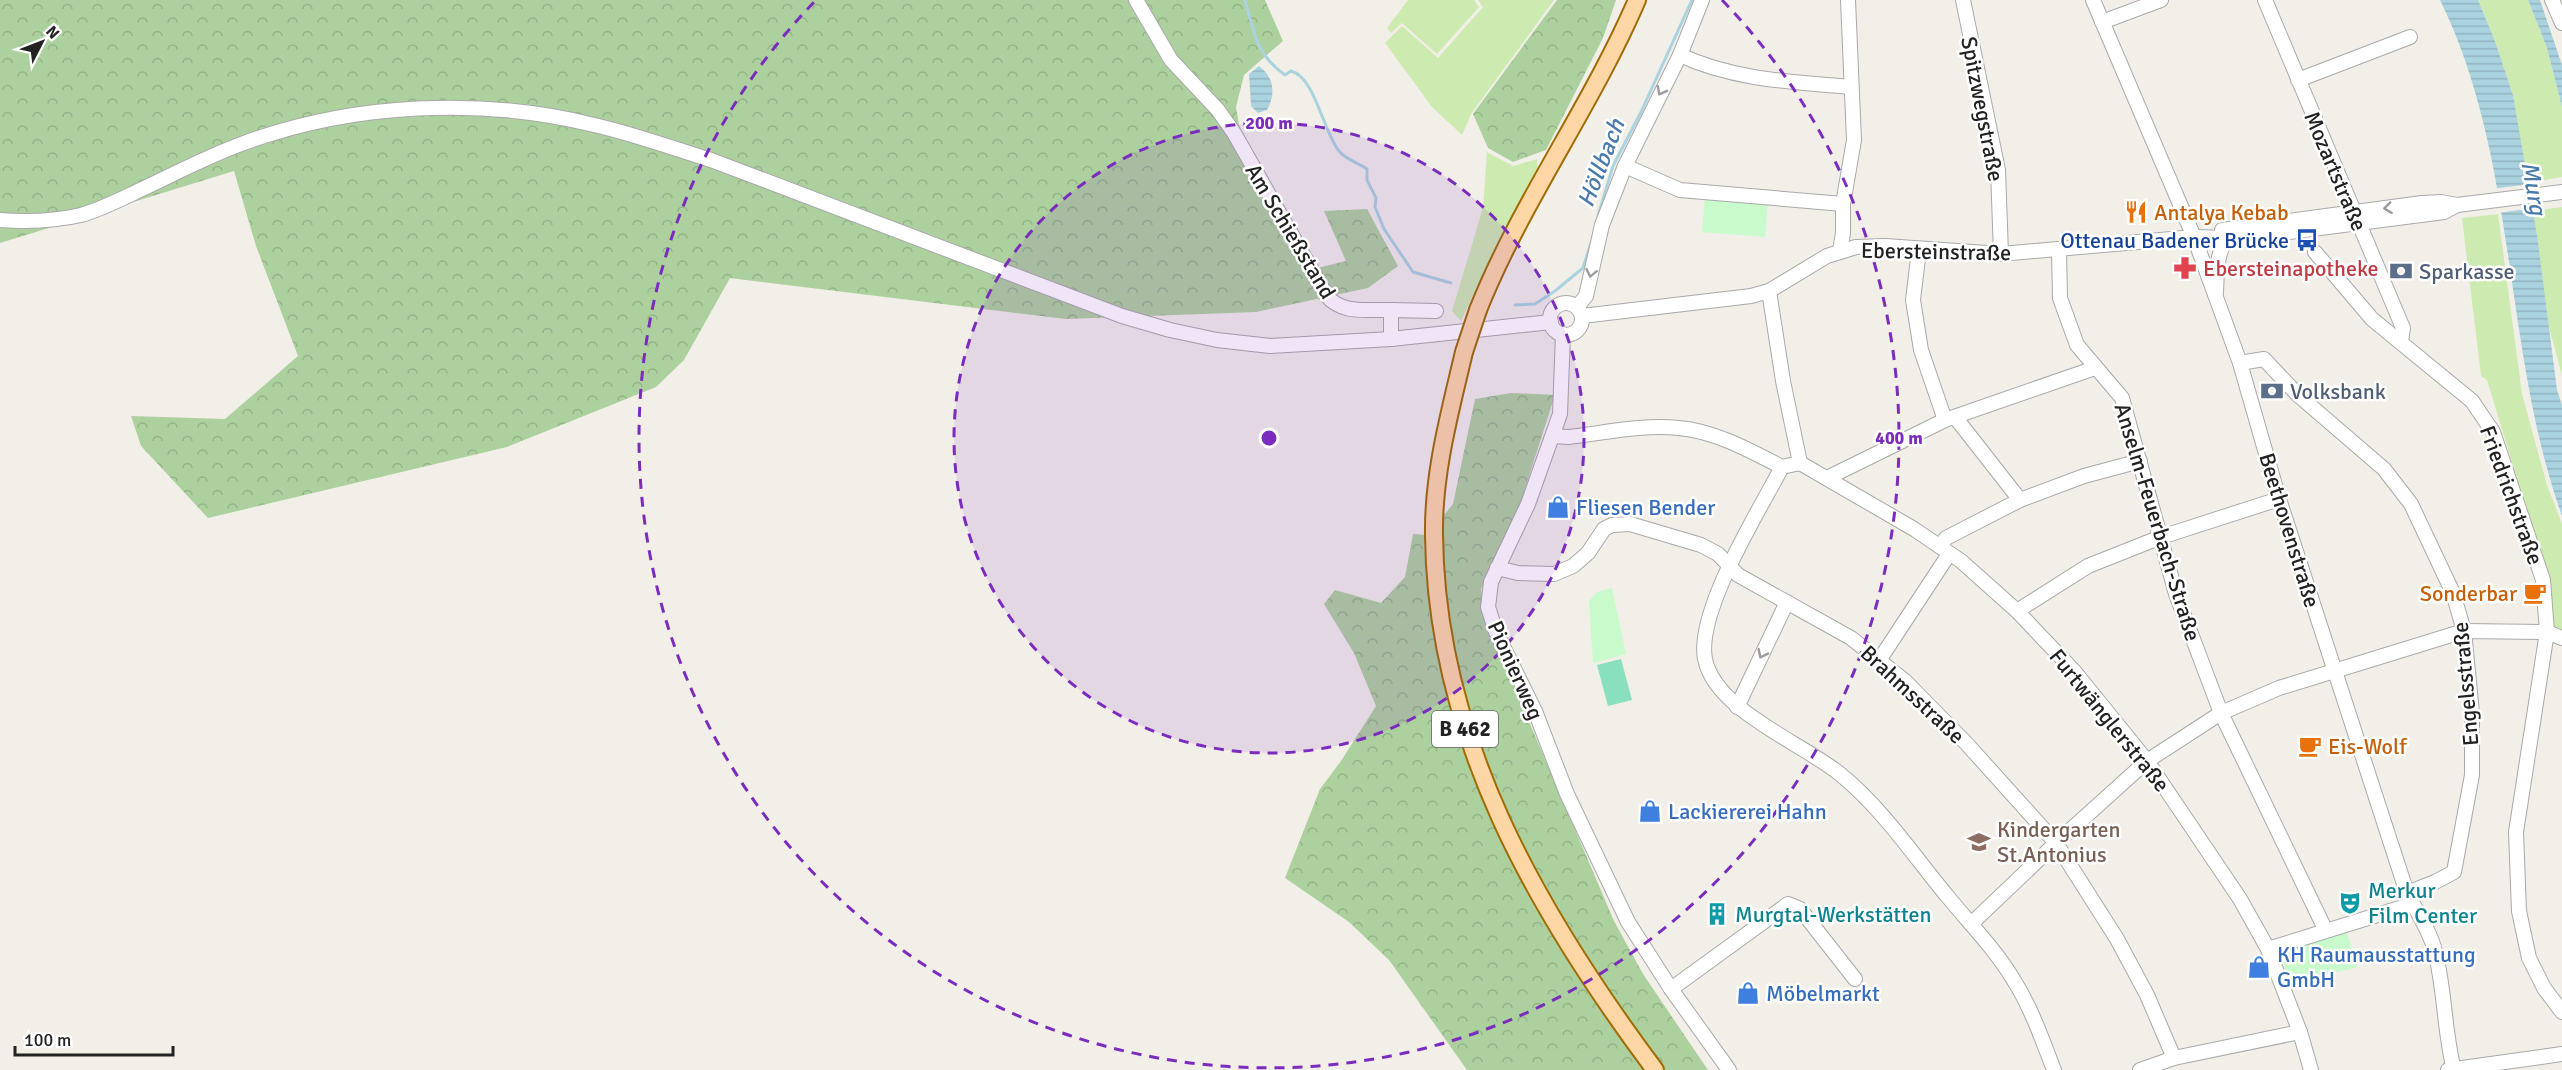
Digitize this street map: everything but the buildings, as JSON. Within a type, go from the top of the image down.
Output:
[{"type":"main road","name":"B 462","points":[[1637,0],[1594,90],[1498,261],[1478,310],[1464,352],[1442,444],[1434,533],[1438,606],[1450,679],[1471,748],[1495,811],[1536,892],[1602,996],[1655,1070]]},
{"type":"street","name":"Am Schießstand","points":[[1136,0],[1171,60],[1218,111],[1234,133],[1326,296],[1334,305],[1343,309],[1436,311]]},
{"type":"street","points":[[0,220],[49,220],[82,214],[114,203],[223,152],[284,130],[333,119],[387,111],[486,108],[581,122],[649,140],[711,160],[1122,316],[1170,330],[1217,340],[1270,346],[1391,339],[1551,322],[1555,329],[1563,334],[1577,330],[1579,311],[1586,296],[1602,225],[1624,166],[1680,55],[1702,0]]},
{"type":"street","points":[[1840,250],[1842,204],[1854,140],[1848,0]]},
{"type":"street","name":"Spitzwegstraße","points":[[1963,0],[1998,170],[2001,254]]},
{"type":"street","name":"Beethovenstraße","points":[[2093,0],[2194,237],[2241,363],[2279,499],[2410,898],[2435,949],[2452,1069]]},
{"type":"street","points":[[2102,22],[2161,0]]},
{"type":"street","name":"Mozartstraße","points":[[2265,0],[2403,328],[2401,341]]},
{"type":"street","points":[[2552,0],[2562,23]]},
{"type":"street","points":[[2298,80],[2410,37]]},
{"type":"street","points":[[1680,55],[1694,61],[1760,78],[1851,87]]},
{"type":"street","points":[[1624,166],[1680,190],[1842,204]]},
{"type":"street","name":"Ebersteinstraße","points":[[2194,237],[2229,229],[2356,217],[2444,212],[2457,205],[2562,192]]},
{"type":"street","name":"Ebersteinstraße","points":[[1551,322],[1552,312],[1558,305],[1568,303],[1579,311],[1751,296],[1769,291],[1840,250],[1856,247],[1885,246],[2001,254],[2194,237],[2227,238],[2356,217]]},
{"type":"street","points":[[2215,297],[2218,260],[2227,238]]},
{"type":"street","points":[[1919,250],[1913,300],[1919,340],[1950,419],[2020,500]]},
{"type":"street","name":"Anselm-Feuerbach-Straße","points":[[2059,250],[2060,298],[2077,345],[2122,398],[2176,594],[2221,713],[2325,929]]},
{"type":"street","name":"Friedrichstraße","points":[[2315,252],[2372,319],[2472,401],[2493,432],[2544,580],[2547,632],[2516,832],[2519,912],[2529,958],[2544,988],[2562,1012]]},
{"type":"street","points":[[1553,436],[1568,437],[1659,427],[1680,428],[1746,449],[1782,467],[1800,463],[1783,381],[1769,291]]},
{"type":"street","points":[[1390,310],[1391,339]]},
{"type":"street","name":"Pionierweg","points":[[1563,334],[1560,414],[1528,504],[1491,582],[1488,607],[1496,632],[1535,711],[1567,794],[1628,922],[1671,989],[1729,1070]]},
{"type":"street","name":"Engelsstraße","points":[[2241,363],[2264,359],[2298,395],[2384,469],[2411,504],[2453,593],[2464,631],[2472,713],[2472,775],[2454,872],[2410,898]]},
{"type":"street","points":[[1827,478],[1950,419],[2095,368]]},
{"type":"street","points":[[1880,659],[1945,550],[1946,538],[2020,500],[2084,476],[2140,461]]},
{"type":"street","name":"Furtwänglerstraße","points":[[1800,463],[1945,550],[2017,611],[2074,671],[2147,761],[2240,899],[2268,949],[2300,1032],[2311,1070]]},
{"type":"street","points":[[1782,467],[1729,565],[1708,620],[1704,643],[1710,676],[1737,707],[1824,762],[1851,784],[1889,822],[2014,979],[2025,999],[2054,1070]]},
{"type":"street","points":[[2017,611],[2088,566],[2161,537],[2279,499]]},
{"type":"street","name":"Brahmsstraße","points":[[1497,568],[1518,573],[1554,574],[1573,566],[1588,553],[1604,529],[1612,525],[1630,524],[1701,545],[1718,554],[1738,575],[1851,638],[1905,681],[1966,743],[2056,843],[2117,939],[2147,995],[2174,1058]]},
{"type":"street","points":[[1737,707],[1787,602]]},
{"type":"street","points":[[1971,924],[2147,761],[2221,713],[2279,688],[2464,631],[2547,632],[2562,638]]},
{"type":"street","points":[[2268,949],[2410,898]]},
{"type":"street","points":[[1671,989],[1788,904],[1800,909],[1855,979]]},
{"type":"street","points":[[2140,1070],[2174,1058],[2300,1032]]},
{"type":"street","points":[[2452,1069],[2562,1054]]},
{"type":"green space","points":[[0,0],[1265,0],[1283,41],[1244,75],[1236,107],[1248,176],[1305,271],[1346,261],[1324,211],[1367,209],[1398,266],[1368,288],[1256,312],[1066,319],[730,278],[684,360],[656,387],[507,447],[208,518],[141,446],[131,416],[225,419],[298,356],[256,246],[234,171],[0,243]]},
{"type":"green space","points":[[1408,0],[1474,0],[1479,7],[1437,54],[1402,23],[1391,33],[1387,28]]},
{"type":"green space","points":[[1478,0],[1554,0],[1471,114],[1462,135],[1432,107],[1385,43],[1402,26],[1438,58],[1483,7]]},
{"type":"green space","points":[[1557,0],[1616,0],[1603,38],[1546,150],[1513,162],[1488,148],[1473,114]]},
{"type":"green space","points":[[2478,0],[2528,0],[2547,48],[2562,107],[2562,177],[2527,183],[2513,95]]},
{"type":"green space","points":[[1487,152],[1513,166],[1537,159],[1538,169],[1503,232],[1461,321],[1452,311],[1483,208]]},
{"type":"green space","points":[[1705,196],[1768,201],[1765,237],[1702,232]]},
{"type":"green space","points":[[2562,207],[2562,375],[2548,324],[2533,211]]},
{"type":"green space","points":[[2498,214],[2522,394],[2547,485],[2562,524],[2562,632],[2552,625],[2548,581],[2487,380],[2481,376],[2462,218]]},
{"type":"green space","points":[[1511,393],[1555,395],[1513,526],[1481,589],[1485,618],[1614,921],[1643,974],[1708,1070],[1467,1070],[1389,960],[1349,922],[1285,878],[1320,789],[1376,706],[1354,653],[1324,604],[1335,590],[1381,603],[1405,577],[1413,534],[1428,535],[1453,504],[1475,399]]},
{"type":"green space","points":[[1612,588],[1626,654],[1593,663],[1589,601],[1597,592]]},
{"type":"green space","points":[[1621,659],[1632,700],[1608,706],[1597,665]]},
{"type":"green space","points":[[2346,930],[2358,967],[2290,983],[2279,952]]},
{"type":"water","name":"Murg","points":[[2440,0],[2478,0],[2513,95],[2537,235],[2557,390],[2562,405],[2562,516],[2543,452],[2529,388],[2497,190],[2484,125],[2465,62]]},
{"type":"water","points":[[2528,0],[2540,0],[2562,65],[2562,107],[2547,48]]},
{"type":"water","points":[[1259,66],[1268,75],[1272,86],[1272,98],[1267,110],[1258,113],[1251,106],[1249,74]]},
{"type":"pier","points":[[2530,184],[2535,208],[2497,213],[2492,189]]},
{"type":"waterway","name":"Höllbach","points":[[1245,0],[1254,33],[1262,51],[1285,75],[1291,71],[1299,75],[1313,94],[1339,151],[1348,159],[1367,169],[1367,180],[1376,198],[1375,207],[1384,229],[1413,272],[1451,283]]},
{"type":"waterway","name":"Höllbach","points":[[1598,216],[1613,166],[1641,112],[1692,0]]},
{"type":"waterway","name":"Höllbach","points":[[1515,305],[1535,304],[1583,268],[1593,237]]},
{"type":"place","name":"Antalya Kebab","points":[[2136,212]]},
{"type":"place","name":"Ottenau Badener Brücke","points":[[2307,240]]},
{"type":"place","name":"Ebersteinapotheke","points":[[2185,268]]},
{"type":"place","name":"Sparkasse","points":[[2401,271]]},
{"type":"place","name":"Volksbank","points":[[2272,391]]},
{"type":"place","name":"Fliesen Bender","points":[[1558,507]]},
{"type":"place","name":"Sonderbar","points":[[2535,593]]},
{"type":"place","name":"Eis-Wolf","points":[[2310,746]]},
{"type":"place","name":"Lackiererei Hahn","points":[[1650,811]]},
{"type":"place","name":"Kindergarten St.Antonius","points":[[1979,842]]},
{"type":"place","name":"Merkur Film Center","points":[[2350,903]]},
{"type":"place","name":"Murgtal-Werkstätten","points":[[1717,914]]},
{"type":"place","name":"KH Raumausstattung GmbH","points":[[2259,967]]},
{"type":"place","name":"Möbelmarkt","points":[[1748,993]]}]
